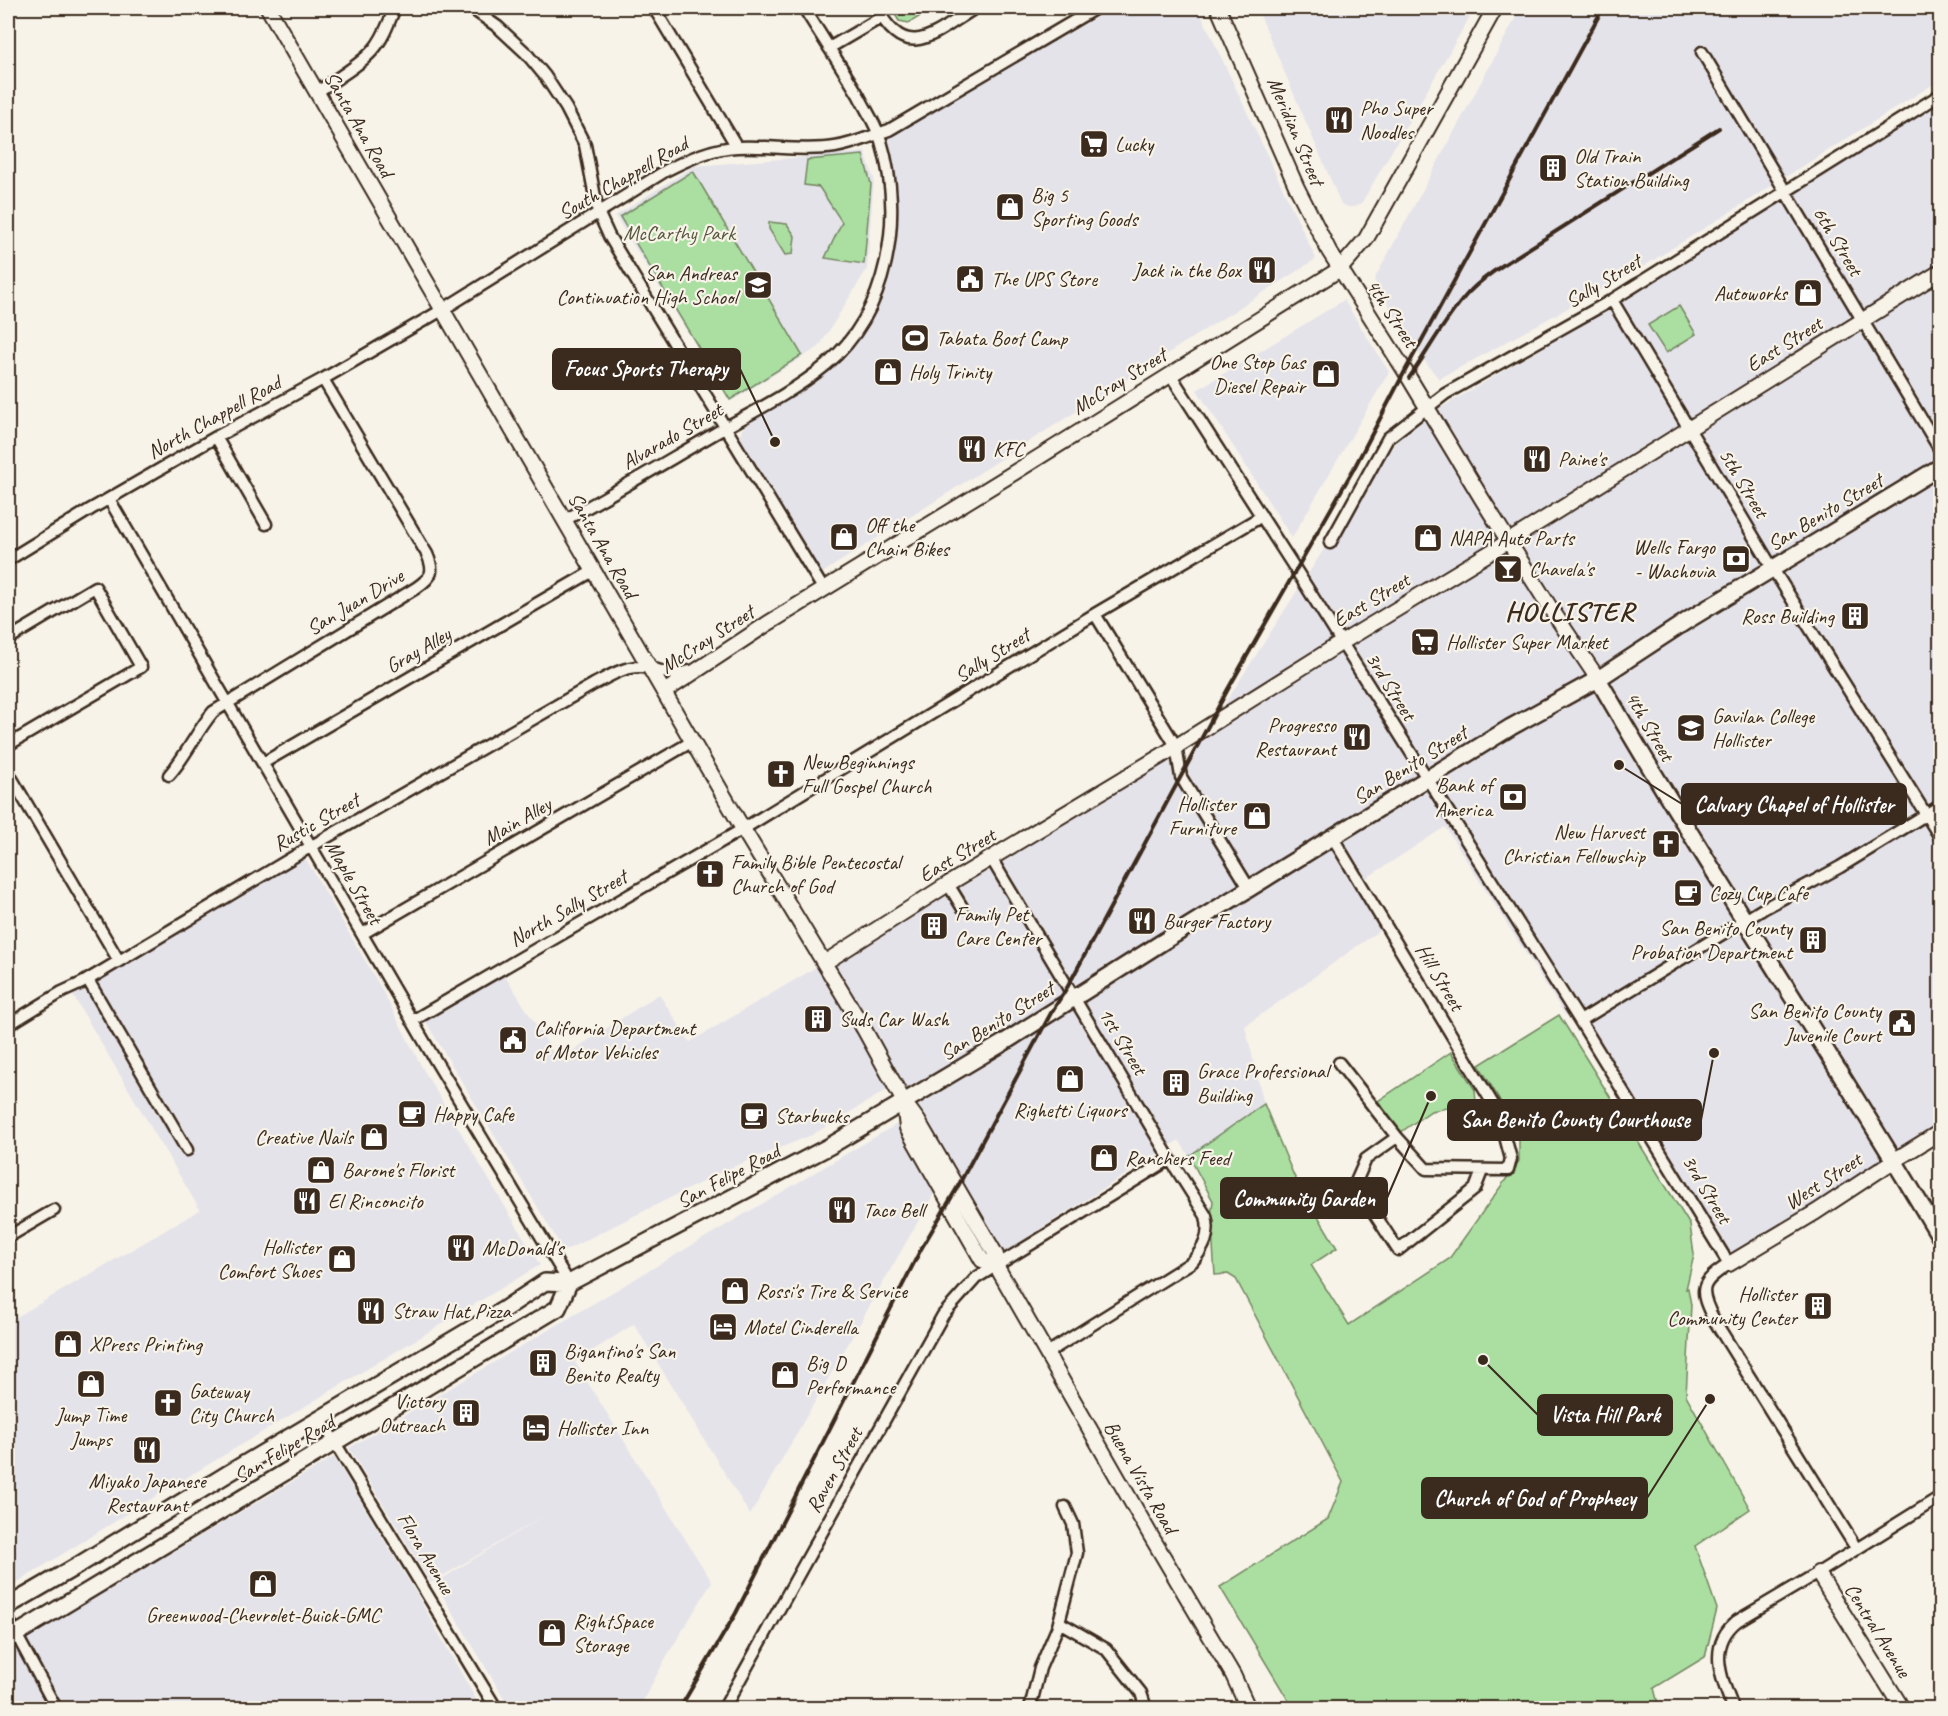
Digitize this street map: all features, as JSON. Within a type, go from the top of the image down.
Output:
[{"type":"main road","name":"San Benito Street","points":[[904,1102],[1003,1044],[1249,888],[1511,727],[1598,679],[1688,620],[1941,467]]},
{"type":"main road","name":"4th Street","points":[[1598,679],[1659,782],[1941,1237]]},
{"type":"main road","name":"San Felipe Road","points":[[8,1606],[502,1310],[544,1282],[569,1283],[816,1154],[904,1102]]},
{"type":"main road","name":"San Felipe Road","points":[[11,1636],[558,1308],[569,1283]]},
{"type":"street","name":"Santa Ana Road","points":[[268,8],[743,829],[864,1029],[904,1102]]},
{"type":"street","points":[[316,93],[373,50],[380,41],[395,8]]},
{"type":"street","points":[[471,8],[498,27],[526,53],[545,76],[566,108],[585,145],[598,212],[609,236],[824,590]]},
{"type":"street","points":[[654,8],[737,147]]},
{"type":"street","name":"Alvarado Street","points":[[565,520],[782,395],[825,366],[850,339],[874,298],[888,255],[892,210],[881,139],[867,111],[804,8]]},
{"type":"street","points":[[829,48],[880,12],[892,30],[900,37],[914,40],[934,33],[975,8]]},
{"type":"street","name":"South Chappell Road","points":[[442,310],[598,212],[689,159],[705,153],[737,147],[835,147],[889,130],[1096,8]]},
{"type":"street","name":"Meridian Street","points":[[1218,8],[1305,204],[1340,269]]},
{"type":"street","name":"McCray Street","points":[[664,692],[767,624],[1340,269],[1366,239],[1495,8]]},
{"type":"street","name":"6th Street","points":[[1702,52],[1941,450]]},
{"type":"street","name":"Sally Street","points":[[1330,543],[1388,438],[1426,407],[1612,300],[1941,95]]},
{"type":"street","name":"4th Street","points":[[1340,269],[1509,541],[1598,679]]},
{"type":"street","name":"East Street","points":[[824,963],[948,884],[1509,541],[1941,272]]},
{"type":"street","name":"5th Street","points":[[1612,300],[1773,568],[1941,837]]},
{"type":"street","name":"North Chappell Road","points":[[8,560],[216,437],[323,380],[442,310]]},
{"type":"street","name":"3rd Street","points":[[1170,374],[1580,1021],[1729,1264]]},
{"type":"street","name":"San Juan Drive","points":[[228,702],[416,588],[430,576],[432,571],[427,554],[323,380]]},
{"type":"street","points":[[216,437],[266,524]]},
{"type":"street","name":"Maple Street","points":[[109,499],[412,1022],[569,1283]]},
{"type":"street","name":"Sally Street","points":[[743,829],[1095,614],[1262,516]]},
{"type":"street","name":"Gray Alley","points":[[263,763],[593,571]]},
{"type":"street","points":[[8,639],[95,587],[141,667],[8,745]]},
{"type":"street","points":[[1095,614],[1176,746],[1181,777],[1249,888]]},
{"type":"street","points":[[650,667],[667,674],[677,675],[701,668]]},
{"type":"street","name":"Rustic Street","points":[[8,1025],[62,992],[88,980],[310,847],[594,684],[625,669],[650,667]]},
{"type":"street","points":[[169,775],[183,759],[204,723],[213,712],[228,702]]},
{"type":"street","name":"Main Alley","points":[[362,934],[693,741]]},
{"type":"street","points":[[8,772],[119,961]]},
{"type":"street","points":[[1580,1021],[1941,806]]},
{"type":"street","name":"North Sally Street","points":[[412,1022],[743,829]]},
{"type":"street","name":"Hill Street","points":[[1333,838],[1494,1105],[1511,1159],[1509,1170],[1482,1171]]},
{"type":"street","name":"1st Street","points":[[991,858],[1206,1216],[1208,1225],[1204,1246],[1192,1262],[1047,1353]]},
{"type":"street","points":[[948,884],[962,907]]},
{"type":"street","points":[[88,980],[187,1150]]},
{"type":"street","points":[[1339,1063],[1396,1137],[1426,1169],[1482,1171],[1475,1189],[1398,1250],[1356,1184],[1366,1159],[1396,1137]]},
{"type":"street","name":"Buena Vista Road","points":[[904,1102],[918,1121],[996,1255],[997,1267],[1233,1675],[1248,1708]]},
{"type":"street","name":"West Street","points":[[1729,1264],[1816,1212],[1941,1132]]},
{"type":"street","name":"Raven Street","points":[[724,1708],[943,1315],[976,1278],[1170,1159]]},
{"type":"street","points":[[8,1237],[54,1210]]},
{"type":"street","points":[[1729,1264],[1705,1284],[1703,1292],[1705,1302],[1720,1330],[1856,1548]]},
{"type":"street","name":"Flora Avenue","points":[[320,1418],[496,1708]]},
{"type":"street","points":[[1733,1708],[1722,1677],[1720,1662],[1721,1641],[1727,1629],[1941,1497]]},
{"type":"street","points":[[1030,1708],[1040,1668],[1059,1622],[1077,1553],[1073,1524],[1065,1507]]},
{"type":"street","name":"Central Avenue","points":[[1818,1574],[1902,1708]]},
{"type":"street","points":[[8,1618],[11,1636],[56,1708]]},
{"type":"street","points":[[1059,1622],[1106,1649],[1141,1693],[1146,1708]]},
{"type":"shaded area","points":[[1113,8],[1198,8],[1316,259],[822,573],[739,442],[742,429],[850,340],[893,254],[890,189],[881,139]]},
{"type":"shaded area","points":[[1257,8],[1475,8],[1361,204],[1348,207],[1341,204]]},
{"type":"shaded area","points":[[1521,8],[1940,8],[1940,80],[1644,266],[1439,379],[1411,344],[1374,280]]},
{"type":"shaded area","points":[[1940,98],[1940,1134],[1729,1264],[1571,1012],[1565,1015],[1445,827],[1362,881],[1387,925],[1245,1026],[1264,1104],[1189,1156],[1179,1140],[1000,1255],[950,1170],[902,1081],[812,1135],[730,1168],[564,1251],[421,1014],[501,969],[558,1060],[659,994],[690,1042],[1168,758],[1179,775],[1367,482],[1405,430],[1663,277],[1902,127]]},
{"type":"shaded area","name":"San Andreas Continuation High School","points":[[865,152],[874,179],[867,269],[819,347],[731,401],[615,216],[694,166]]},
{"type":"shaded area","points":[[1344,300],[1389,372],[1292,538],[1197,390]]},
{"type":"shaded area","points":[[303,854],[380,986],[423,1069],[540,1265],[156,1496],[8,1588],[8,1322],[200,1210],[72,994]]},
{"type":"shaded area","points":[[902,1121],[939,1185],[750,1515],[634,1324],[575,1362],[712,1582],[667,1656],[639,1708],[510,1708],[435,1583],[545,1515],[431,1583],[349,1448]]},
{"type":"shaded area","points":[[334,1457],[416,1593],[481,1708],[8,1708],[8,1649]]},
{"type":"green space","points":[[891,8],[934,8],[909,23],[899,21]]},
{"type":"green space","points":[[863,155],[871,184],[864,264],[825,258],[842,222],[819,187],[804,185],[807,160]]},
{"type":"green space","name":"McCarthy Park","points":[[693,171],[802,355],[730,400],[620,217]]},
{"type":"green space","points":[[769,222],[787,224],[795,236],[793,254],[785,255],[769,229]]},
{"type":"green space","points":[[1679,306],[1696,334],[1666,353],[1648,325]]},
{"type":"green space","points":[[1559,1015],[1690,1225],[1694,1255],[1686,1289],[1688,1288],[1691,1305],[1686,1395],[1750,1509],[1695,1546],[1717,1609],[1705,1657],[1654,1688],[1659,1708],[1293,1708],[1220,1587],[1328,1519],[1343,1482],[1236,1279],[1228,1274],[1215,1275],[1211,1216],[1213,1201],[1189,1156],[1264,1104],[1294,1176],[1337,1248],[1311,1265],[1349,1325],[1449,1259],[1519,1161],[1519,1140],[1512,1121],[1479,1065]]},
{"type":"green space","points":[[1451,1052],[1475,1090],[1476,1103],[1431,1111],[1401,1132],[1378,1101]]},
{"type":"railway","points":[[680,1708],[736,1613],[921,1249],[1068,986],[1228,689],[1353,470],[1603,8]]},
{"type":"railway","points":[[1409,378],[1453,312],[1481,281],[1719,128]]},
{"type":"place","name":"Pho Super Noodles","points":[[1339,120]]},
{"type":"place","name":"Lucky","points":[[1094,144]]},
{"type":"place","name":"Old Train Station Building","points":[[1553,168]]},
{"type":"place","name":"Big 5 Sporting Goods","points":[[1010,207]]},
{"type":"place","name":"Jack in the Box","points":[[1262,270]]},
{"type":"place","name":"The UPS Store","points":[[970,279]]},
{"type":"place","name":"San Andreas Continuation High School","points":[[758,285]]},
{"type":"place","name":"Autoworks","points":[[1808,293]]},
{"type":"place","name":"Tabata Boot Camp","points":[[915,338]]},
{"type":"place","name":"Holy Trinity","points":[[888,372]]},
{"type":"place","name":"One Stop Gas Diesel Repair","points":[[1326,374]]},
{"type":"place","name":"Focus Sports Therapy","points":[[775,442]]},
{"type":"place","name":"KFC","points":[[972,449]]},
{"type":"place","name":"Paine's","points":[[1537,459]]},
{"type":"place","name":"Off the Chain Bikes","points":[[844,537]]},
{"type":"place","name":"NAPA Auto Parts","points":[[1428,538]]},
{"type":"place","name":"Wells Fargo - Wachovia","points":[[1736,559]]},
{"type":"place","name":"Chavela's","points":[[1508,569]]},
{"type":"place","name":"Ross Building","points":[[1855,616]]},
{"type":"place","name":"Hollister Super Market","points":[[1425,642]]},
{"type":"place","name":"Gavilan College Hollister","points":[[1691,728]]},
{"type":"place","name":"Progresso Restaurant","points":[[1357,737]]},
{"type":"place","name":"Calvary Chapel of Hollister","points":[[1619,765]]},
{"type":"place","name":"New Beginnings Full Gospel Church","points":[[781,774]]},
{"type":"place","name":"Bank of America","points":[[1513,797]]},
{"type":"place","name":"Hollister Furniture","points":[[1257,816]]},
{"type":"place","name":"New Harvest Christian Fellowship","points":[[1666,844]]},
{"type":"place","name":"Family Bible Pentecostal Church of God","points":[[710,874]]},
{"type":"place","name":"Cozy Cup Cafe","points":[[1688,893]]},
{"type":"place","name":"Burger Factory","points":[[1142,921]]},
{"type":"place","name":"Family Pet Care Center","points":[[934,926]]},
{"type":"place","name":"San Benito County Probation Department","points":[[1813,940]]},
{"type":"place","name":"Suds Car Wash","points":[[818,1019]]},
{"type":"place","name":"San Benito County Juvenile Court","points":[[1902,1023]]},
{"type":"place","name":"California Department of Motor Vehicles","points":[[513,1040]]},
{"type":"place","name":"San Benito County Courthouse","points":[[1714,1053]]},
{"type":"place","name":"Righetti Liquors","points":[[1070,1079]]},
{"type":"place","name":"Grace Professional Building","points":[[1176,1083]]},
{"type":"place","name":"Community Garden","points":[[1431,1096]]},
{"type":"place","name":"Happy Cafe","points":[[412,1114]]},
{"type":"place","name":"Starbucks","points":[[754,1116]]},
{"type":"place","name":"Creative Nails","points":[[374,1137]]},
{"type":"place","name":"Ranchers Feed","points":[[1104,1158]]},
{"type":"place","name":"Barone's Florist","points":[[321,1170]]},
{"type":"place","name":"El Rinconcito","points":[[307,1201]]},
{"type":"place","name":"Taco Bell","points":[[842,1210]]},
{"type":"place","name":"McDonald's","points":[[461,1248]]},
{"type":"place","name":"Hollister Comfort Shoes","points":[[342,1259]]},
{"type":"place","name":"Rossi's Tire & Service","points":[[735,1291]]},
{"type":"place","name":"Hollister Community Center","points":[[1818,1306]]},
{"type":"place","name":"Straw Hat Pizza","points":[[371,1311]]},
{"type":"place","name":"Motel Cinderella","points":[[723,1327]]},
{"type":"place","name":"XPress Printing","points":[[68,1344]]},
{"type":"place","name":"Vista Hill Park","points":[[1483,1360]]},
{"type":"place","name":"Bigantino's San Benito Realty","points":[[543,1363]]},
{"type":"place","name":"Big D Performance","points":[[785,1375]]},
{"type":"place","name":"Jump Time Jumps","points":[[91,1384]]},
{"type":"place","name":"Church of God of Prophecy","points":[[1710,1399]]},
{"type":"place","name":"Gateway City Church","points":[[168,1403]]},
{"type":"place","name":"Victory Outreach","points":[[466,1413]]},
{"type":"place","name":"Hollister Inn","points":[[536,1428]]},
{"type":"place","name":"Miyako Japanese Restaurant","points":[[147,1450]]},
{"type":"place","name":"Greenwood-Chevrolet-Buick-GMC","points":[[263,1584]]},
{"type":"place","name":"RightSpace Storage","points":[[552,1633]]},
{"type":"district","name":"HOLLISTER","points":[[1570,611]]}]
